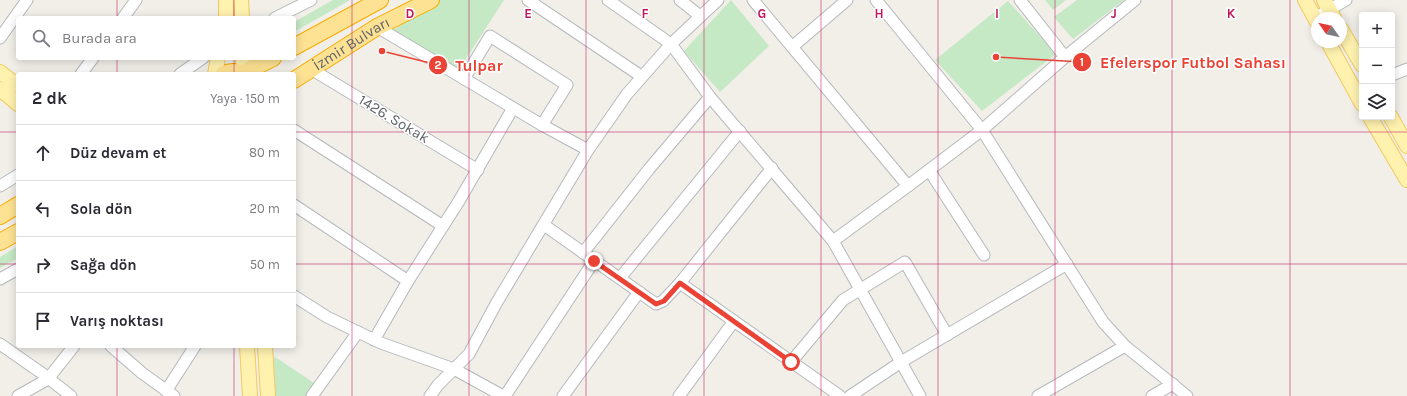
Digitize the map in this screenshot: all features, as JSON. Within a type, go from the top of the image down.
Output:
[{"type":"highway","name":"İzmir Bulvarı","points":[[296,46],[380,0]]},
{"type":"highway","name":"İzmir Bulvarı","points":[[296,79],[377,27],[432,0]]},
{"type":"highway","points":[[243,68],[267,60]]},
{"type":"highway","points":[[0,216],[16,206]]},
{"type":"highway","points":[[0,242],[16,233]]},
{"type":"main road","points":[[226,0],[226,16]]},
{"type":"main road","points":[[241,0],[242,16]]},
{"type":"main road","points":[[1305,0],[1312,12]]},
{"type":"main road","points":[[1347,40],[1359,61]]},
{"type":"main road","points":[[1332,48],[1358,89]]},
{"type":"main road","points":[[215,72],[218,60]]},
{"type":"main road","points":[[0,72],[16,84]]},
{"type":"main road","points":[[0,88],[16,102]]},
{"type":"main road","points":[[1372,120],[1407,180]]},
{"type":"main road","points":[[1393,120],[1407,146]]},
{"type":"main road","points":[[247,348],[250,396]]},
{"type":"main road","points":[[265,348],[268,396]]},
{"type":"street","points":[[0,38],[27,0]]},
{"type":"street","points":[[124,16],[136,0]]},
{"type":"street","points":[[279,16],[311,0]]},
{"type":"street","points":[[528,0],[641,76]]},
{"type":"street","points":[[608,0],[671,44],[710,96],[833,240],[920,396]]},
{"type":"street","points":[[680,0],[700,16]]},
{"type":"street","points":[[430,396],[438,385],[469,354],[497,302],[588,150],[627,94],[641,76],[671,44],[718,0]]},
{"type":"street","points":[[753,0],[908,186]]},
{"type":"street","points":[[792,47],[847,0]]},
{"type":"street","points":[[876,0],[982,130],[1103,322],[1125,346],[1187,396]]},
{"type":"street","points":[[1020,0],[1065,57]]},
{"type":"street","points":[[833,240],[982,130],[1065,57],[1135,0]]},
{"type":"street","points":[[1329,9],[1346,0]]},
{"type":"street","points":[[377,27],[542,125],[588,150]]},
{"type":"street","points":[[464,79],[490,36],[567,85],[542,125]]},
{"type":"street","points":[[82,72],[92,60]]},
{"type":"street","points":[[183,72],[200,60]]},
{"type":"street","name":"1426. Sokak","points":[[311,68],[478,170]]},
{"type":"street","points":[[1395,74],[1407,69]]},
{"type":"street","points":[[583,254],[710,96]]},
{"type":"street","points":[[374,340],[408,281],[478,170],[514,108]]},
{"type":"street","points":[[296,131],[443,226]]},
{"type":"street","points":[[620,278],[740,131]]},
{"type":"street","points":[[544,225],[583,254],[656,304],[664,301],[680,283],[772,168]]},
{"type":"street","points":[[929,170],[984,255]]},
{"type":"street","points":[[2,182],[16,176]]},
{"type":"street","points":[[296,206],[408,281]]},
{"type":"street","points":[[296,297],[327,317],[374,340],[454,369],[504,396],[594,261]]},
{"type":"street","points":[[791,362],[843,300],[905,262],[947,335]]},
{"type":"street","points":[[850,396],[901,362],[1067,264]]},
{"type":"street","points":[[0,279],[16,270]]},
{"type":"street","points":[[680,283],[840,396]]},
{"type":"street","points":[[563,396],[640,292]]},
{"type":"street","points":[[679,396],[734,321]]},
{"type":"street","points":[[312,396],[358,332]]},
{"type":"street","points":[[0,344],[71,396]]},
{"type":"street","points":[[1038,396],[1125,346]]},
{"type":"street","points":[[18,396],[48,379],[72,348]]},
{"type":"street","points":[[113,348],[142,373],[170,394],[194,348]]},
{"type":"street","points":[[1152,396],[1173,384]]},
{"type":"green space","points":[[333,0],[350,0],[296,31],[296,21]]},
{"type":"green space","points":[[441,0],[504,0],[458,71],[393,30]]},
{"type":"green space","points":[[731,0],[769,46],[720,92],[684,51]]},
{"type":"green space","points":[[1045,0],[1066,0],[1053,10]]},
{"type":"green space","points":[[1077,0],[1124,0],[1073,39],[1054,17]]},
{"type":"green space","points":[[1008,1],[1056,54],[982,111],[935,60]]},
{"type":"green space","points":[[16,247],[16,259],[0,268],[0,257]]},
{"type":"green space","points":[[275,357],[317,385],[310,396],[271,396],[269,367]]},
{"type":"place","name":"Tulpar","points":[[382,51]]},
{"type":"place","name":"Efelerspor Futbol Sahası","points":[[996,57]]},
{"type":"route","points":[[594,261],[656,304],[664,301],[680,283],[791,362]]}]
